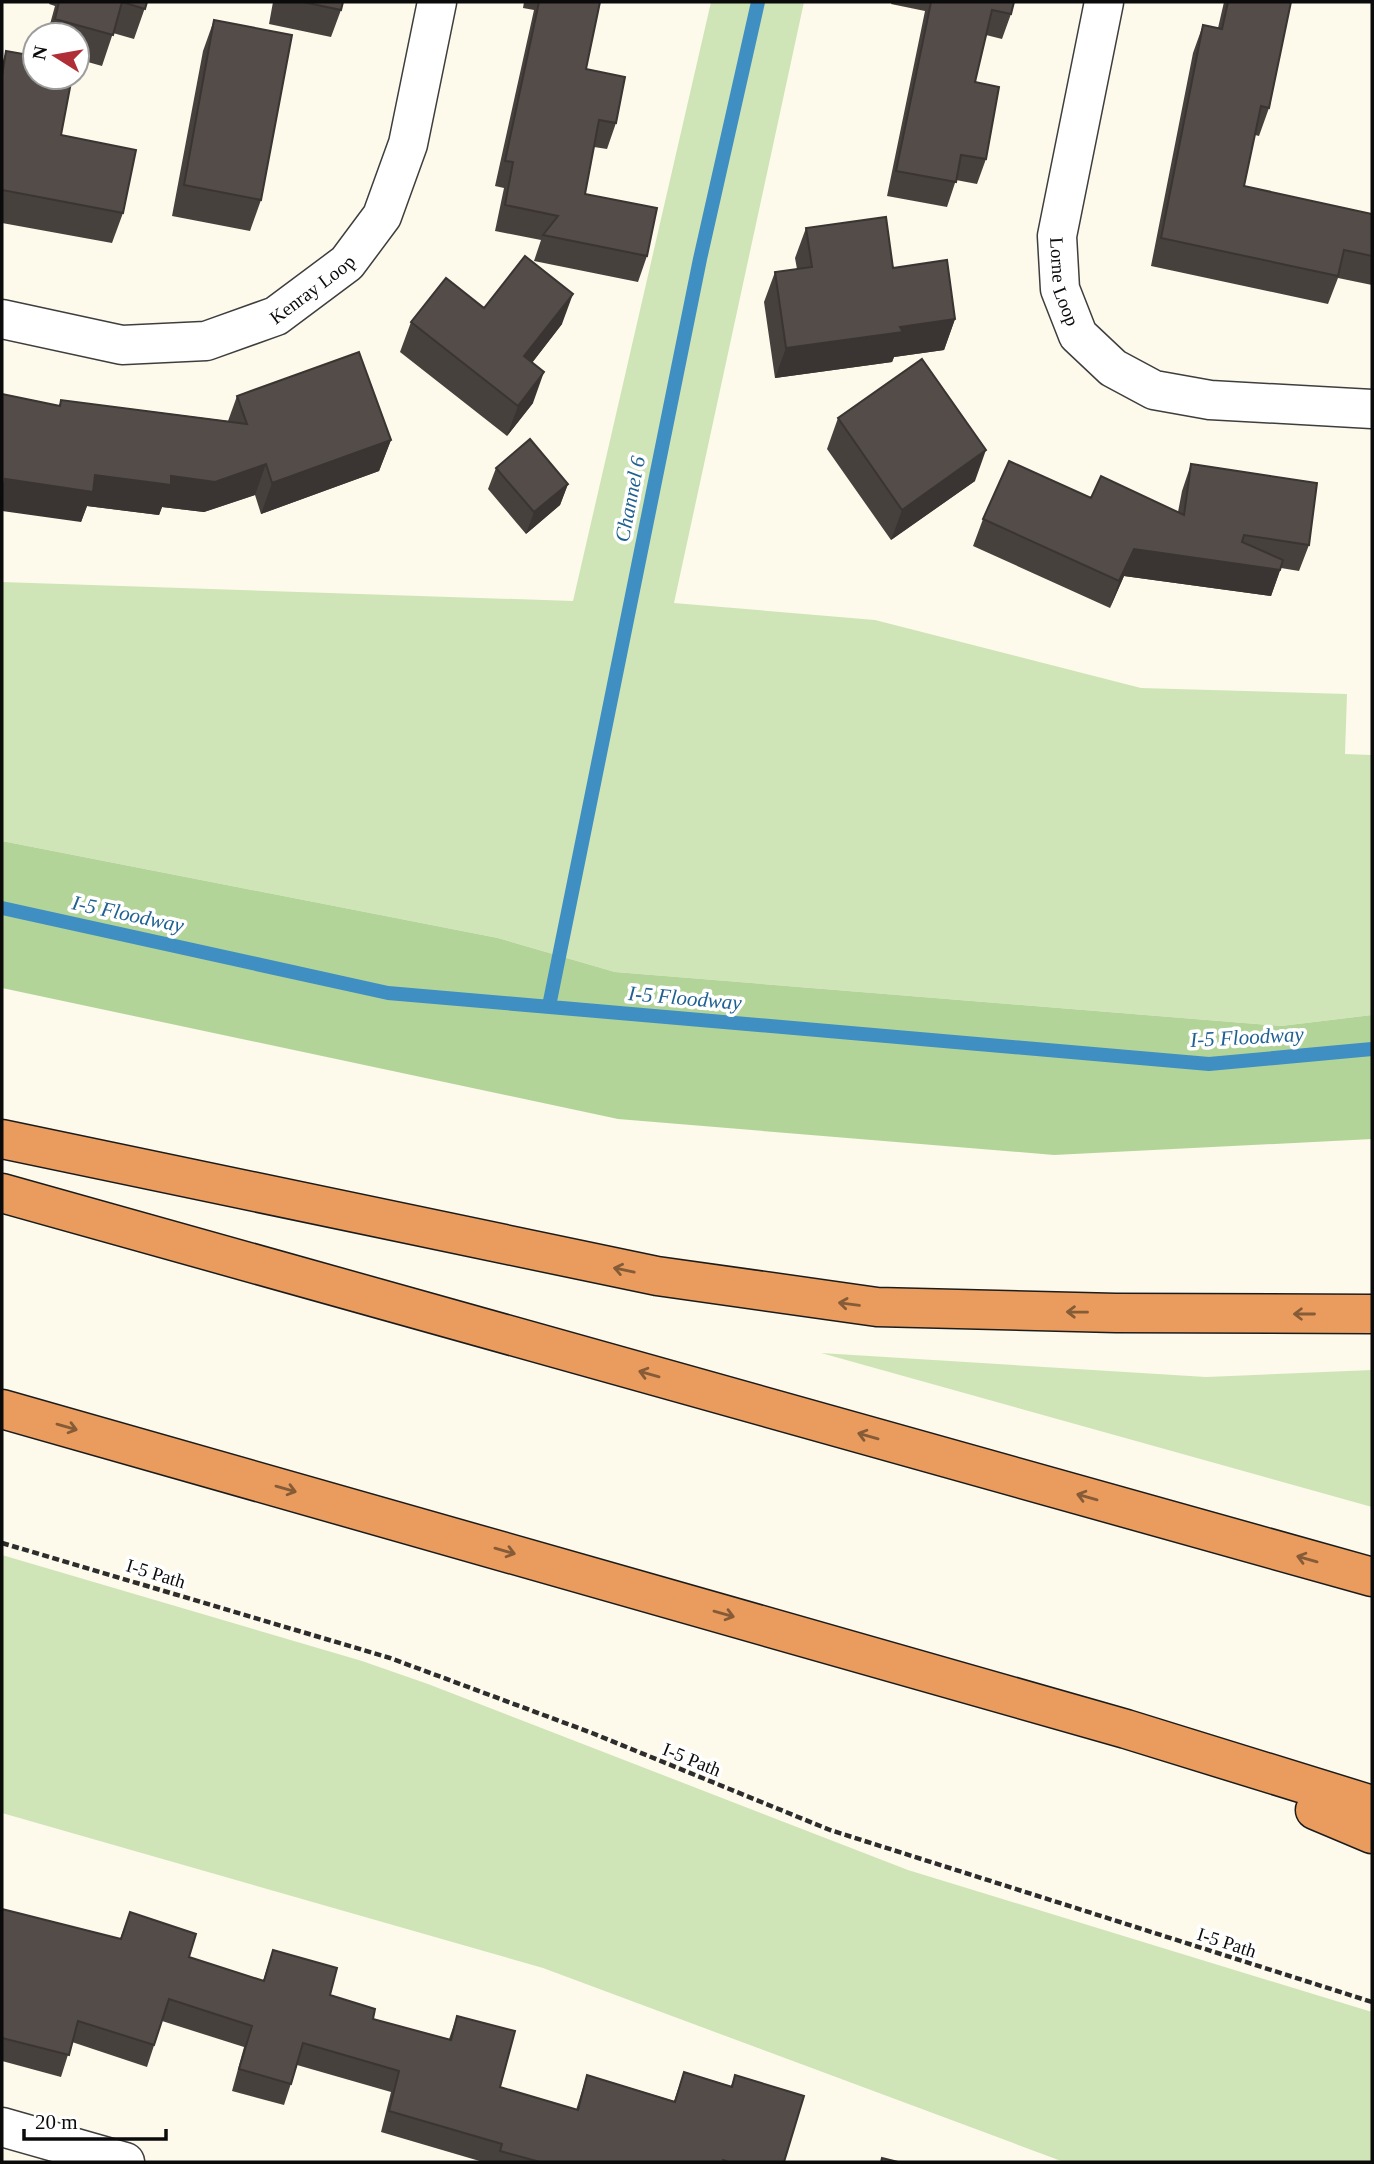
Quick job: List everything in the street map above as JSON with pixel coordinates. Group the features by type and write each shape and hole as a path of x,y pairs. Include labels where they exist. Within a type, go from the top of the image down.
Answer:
{"highway":[{"path":"2,1139 657,1276 877,1307 1116,1313 1372,1314"},
{"path":"2,1193 1372,1577"},
{"path":"2,1409 1126,1729 1372,1805"},
{"path":"1126,1729 1372,1834"}],"street":[{"name":"Kenray Loop","path":"2,319 121,345 206,341 276,316 347,263 382,216 408,144 437,2"},
{"name":"Lorne Loop","path":"1104,2 1057,236 1060,289 1078,335 1112,369 1154,390 1210,400 1372,409"},
{"path":"2,2127 125,2162"}],"path":[{"name":"I-5 Path","path":"2,1543 390,1658 592,1733 830,1830 1372,2002"}],"green space":[{"path":"711,2 804,2 674,603 875,620 1141,688 1347,694 1345,754 1372,755 1372,1015 1281,1026 615,972 498,938 2,841 2,582 573,601"},
{"path":"2,841 498,938 615,972 1281,1026 1372,1015 1372,1139 1054,1155 618,1119 2,988"},
{"path":"821,1353 1206,1377 1372,1370 1372,1507"},
{"path":"2,1555 362,1661 428,1684 908,1870 1372,2012 1372,2162 1064,2162 543,1968 2,1813"}],"building":[{"path":"59,2 122,2 113,35 91,29 91,21 55,19"},
{"path":"122,2 147,2 145,9"},
{"path":"303,2 343,2 341,10"},
{"path":"539,2 600,2 586,69 625,77 616,123 599,120 585,194 657,208 647,256 543,235 558,216 505,205 513,162 505,161"},
{"path":"931,2 1014,2 1011,14 992,10 975,82 999,87 986,159 961,155 956,182 896,171"},
{"path":"1228,2 1291,2 1269,108 1261,106 1244,186 1372,214 1372,256 1344,250 1338,276 1161,238 1203,25 1222,29"},
{"path":"214,20 292,35 261,200 184,185"},
{"path":"6,51 21,54 21,91 69,91 61,135 136,150 123,213 2,190 2,76"},
{"path":"886,217 893,268 947,260 955,319 900,327 903,332 786,348 775,272 812,267 806,228"},
{"path":"525,256 573,294 524,356 544,372 518,406 411,322 446,278 484,308"},
{"path":"359,352 391,440 272,483 266,464 215,482 171,476 171,485 95,475 93,492 5,479 2,494 2,394 60,406 61,400 247,424 237,396"},
{"path":"922,359 986,450 902,510 838,418"},
{"path":"530,439 568,484 534,512 496,468"},
{"path":"1009,461 1091,498 1101,476 1184,515 1191,464 1317,483 1309,545 1244,535 1242,542 1283,560 1280,570 1134,549 1119,581 983,519"},
{"path":"2,1909 121,1939 130,1912 196,1934 189,1957 264,1981 273,1950 337,1968 330,1995 375,2009 373,2019 451,2040 457,2016 515,2031 500,2087 578,2110 587,2075 675,2102 684,2072 732,2087 735,2075 804,2096 784,2162 540,2162 500,2151 502,2144 389,2111 399,2071 303,2043 291,2084 239,2069 252,2026 169,1999 154,2045 78,2021 69,2055 2,2038"},
{"path":"882,2158 898,2162 881,2162"}],"waterway":[{"name":"Channel 6","path":"549,1006 700,259 758,2"},
{"name":"I-5 Floodway","path":"2,908 388,993 1209,1064 1372,1049"}]}
